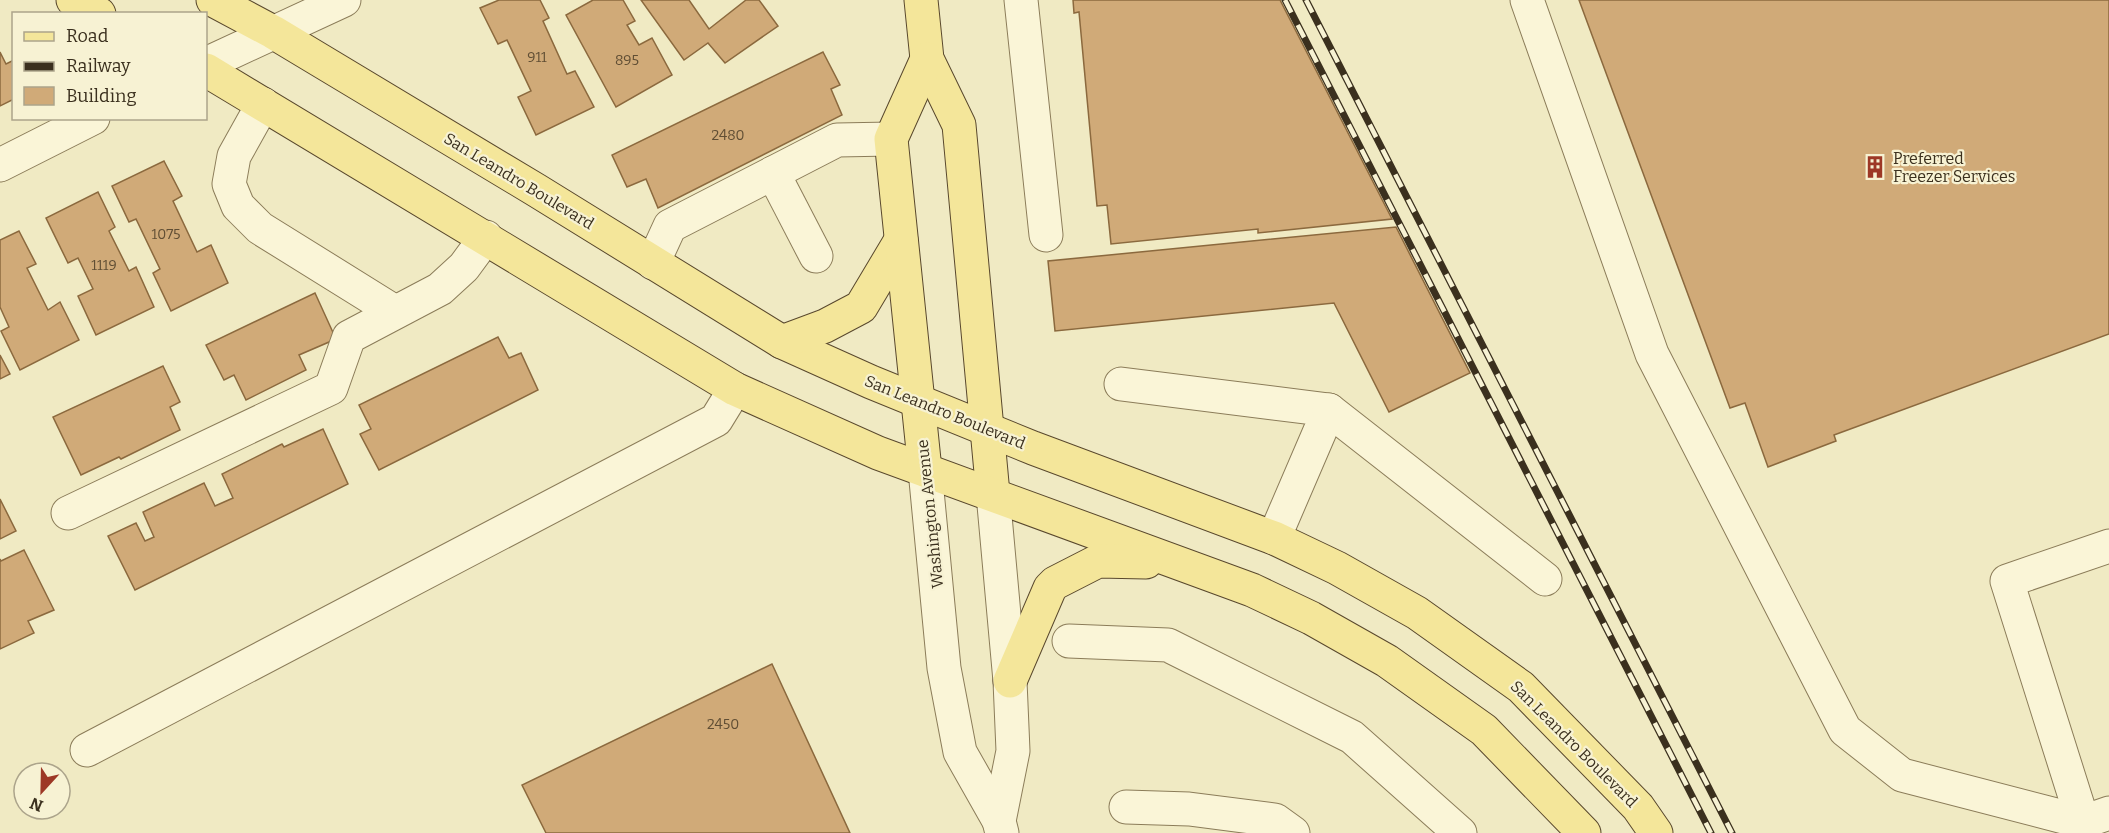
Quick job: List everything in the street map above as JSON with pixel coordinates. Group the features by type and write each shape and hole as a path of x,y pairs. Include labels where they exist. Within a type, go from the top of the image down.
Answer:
{"main road":[{"path":"73,0 95,12"},
{"name":"San Leandro Boulevard","path":"213,0 273,32 782,342 1032,448 1274,538 1337,568 1417,613 1521,687 1638,807 1656,833"},
{"name":"Washington Avenue","path":"921,0 927,59 959,125 993,494"},
{"name":"Washington Avenue","path":"925,470 891,139 927,59"},
{"path":"207,71 735,389 878,453 993,494 1039,514 1252,590 1311,618 1387,661 1484,730 1584,833"},
{"path":"782,342 825,326 861,307 901,240"},
{"path":"1010,681 1050,588 1055,584 1098,561 1175,562"}],"street":[{"path":"207,64 344,0"},
{"path":"1021,0 1046,235"},
{"path":"1527,0 1652,354 1845,730 1902,775 2092,823"},
{"path":"263,104 234,156 229,184 238,206 260,228 395,312"},
{"path":"0,165 89,120"},
{"path":"653,263 670,226 773,172 837,140 891,139"},
{"path":"773,172 816,256"},
{"path":"68,513 306,402 331,388 349,337 440,288 464,267 486,237"},
{"path":"1121,384 1329,410 1545,579"},
{"path":"87,750 716,420 735,389"},
{"path":"1274,538 1329,410"},
{"name":"Washington Avenue","path":"925,470 944,668 960,752 1001,827"},
{"name":"Washington Avenue","path":"993,494 1010,681 1013,751 1001,827"},
{"path":"2092,823 2007,581 2109,546"},
{"path":"1069,641 1168,645 1352,737 1460,833"},
{"path":"1126,807 1189,809 1275,820 1293,833"}],"building":[{"path":"499,0 540,0 549,18 543,21 567,74 575,71 594,107 536,135 518,97 531,91 507,40 498,44 480,8"},
{"path":"593,0 623,0 635,21 627,25 639,45 652,38 672,75 616,107 566,15"},
{"path":"641,0 689,0 709,29 746,0 759,0 778,26 725,63 708,43 684,60"},
{"path":"1073,0 1280,0 1392,219 1258,233 1258,229 1111,244 1107,205 1097,206 1079,12 1074,13"},
{"name":"Preferred Freezer Services","path":"1579,0 2109,0 2109,334 1834,435 1836,441 1768,467 1745,403 1730,408"},
{"path":"0,52 6,64 12,61 12,100 0,106"},
{"path":"823,52 840,85 831,89 842,115 658,208 646,179 627,187 612,155"},
{"path":"164,161 182,196 173,201 197,252 211,245 228,283 171,311 153,273 160,269 136,219 129,222 112,186"},
{"path":"98,192 115,227 109,231 129,271 136,267 154,307 96,335 78,296 93,289 78,258 68,263 46,218"},
{"path":"1396,227 1470,373 1389,412 1334,303 1055,331 1048,261"},
{"path":"19,231 36,264 27,268 48,310 60,302 79,340 20,370 1,331 9,327 0,307 0,240"},
{"path":"315,293 336,339 299,355 306,370 246,400 234,375 224,380 206,345"},
{"path":"498,337 509,358 521,353 538,390 379,470 360,434 371,429 359,405"},
{"path":"0,355 10,374 0,379"},
{"path":"163,366 180,402 170,407 180,430 121,459 119,457 81,475 53,417"},
{"path":"323,429 348,484 135,590 108,536 136,523 145,541 154,537 143,512 204,483 215,506 233,498 222,474 282,444 284,447"},
{"path":"0,499 16,531 0,539"},
{"path":"24,550 54,610 28,621 34,633 0,649 0,559 1,561"},
{"path":"772,664 850,833 546,833 522,785"}],"railway":[{"path":"1285,0 1711,833"},
{"path":"1306,0 1732,833"}],"place":[{"name":"Preferred Freezer Services","path":"1875,167"}]}
